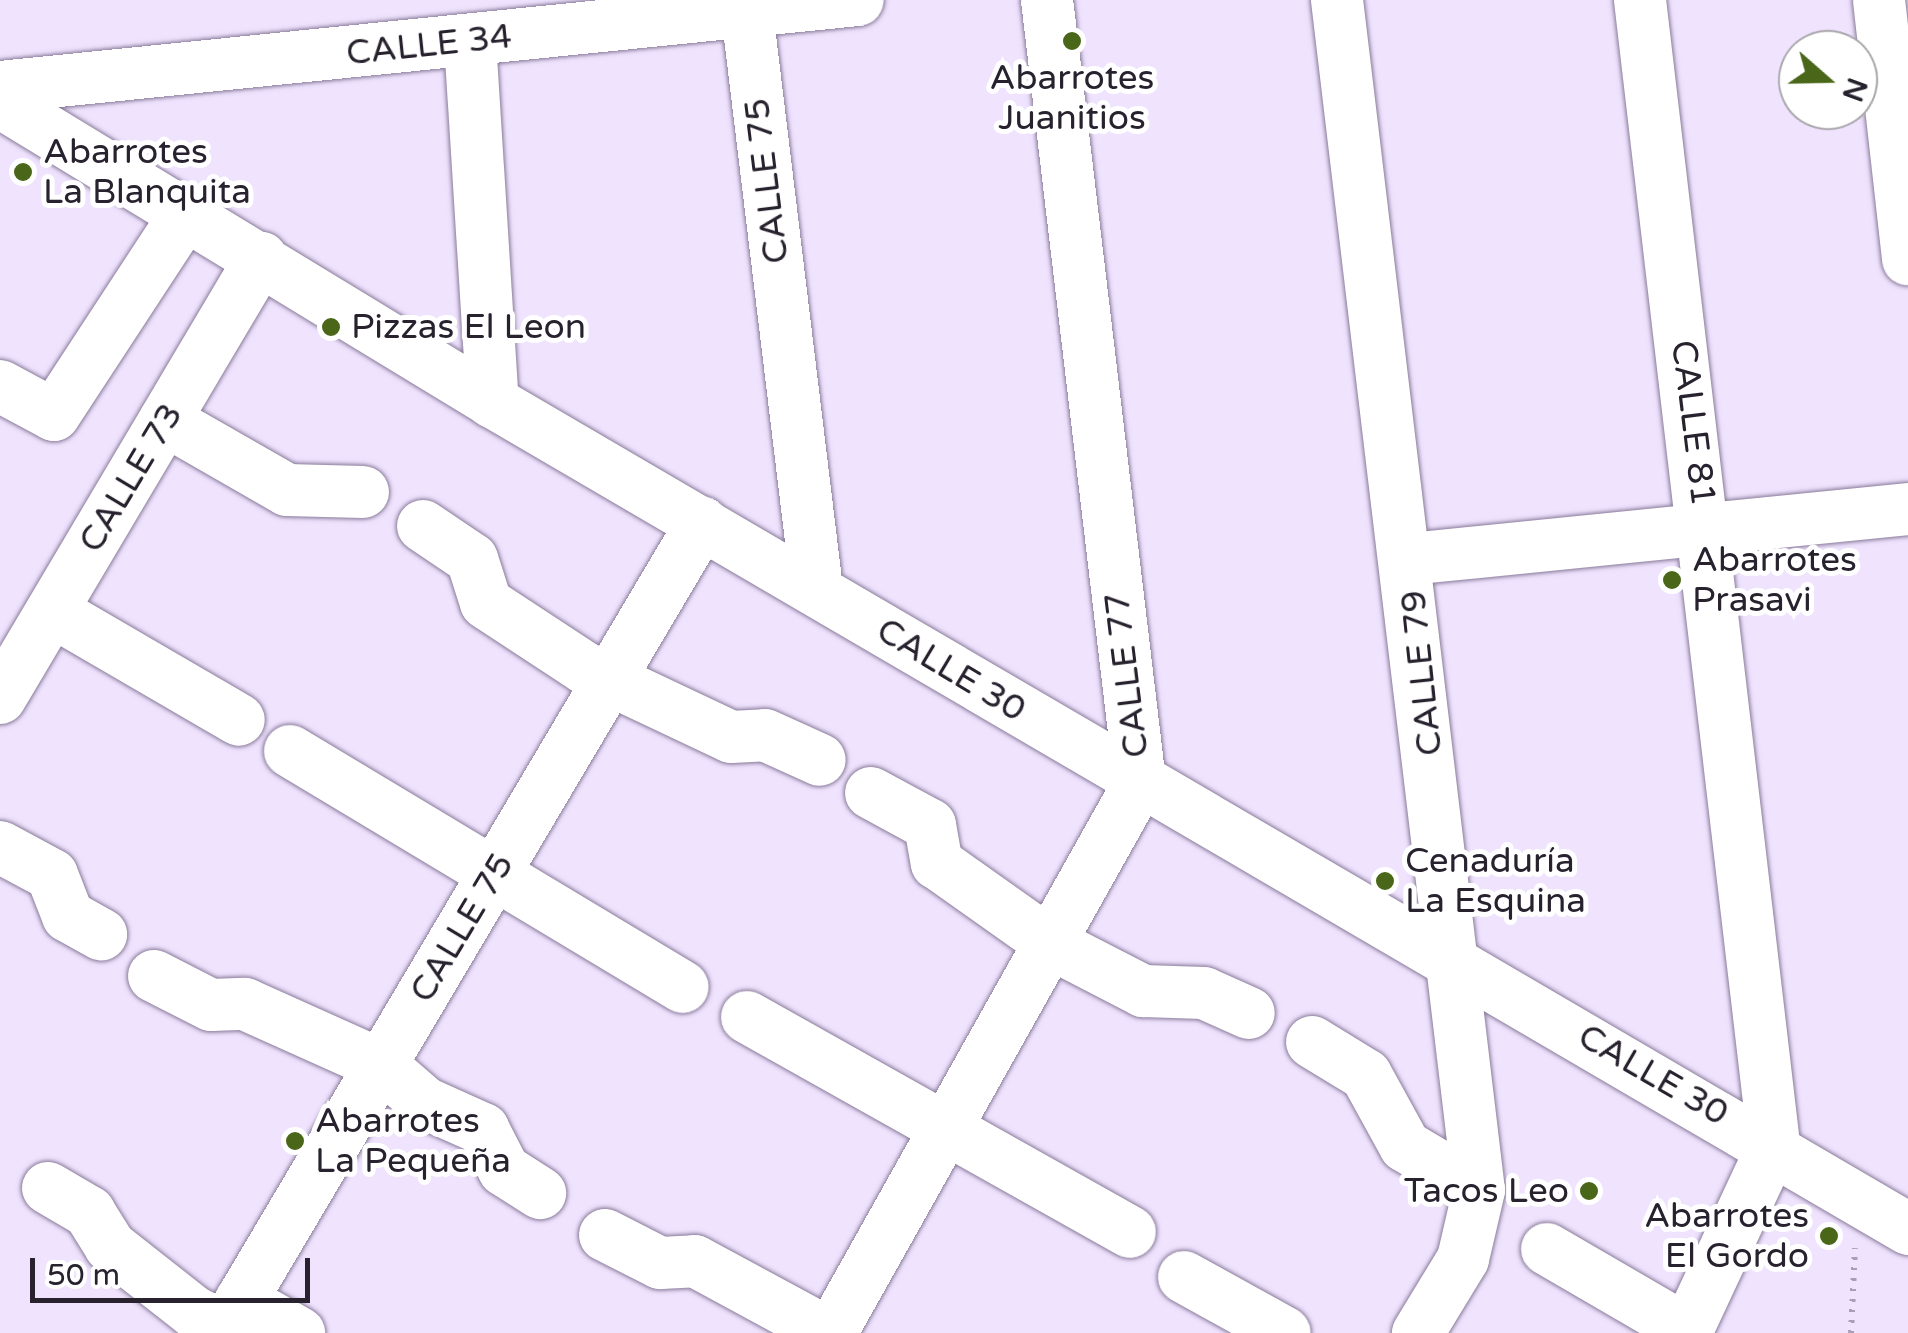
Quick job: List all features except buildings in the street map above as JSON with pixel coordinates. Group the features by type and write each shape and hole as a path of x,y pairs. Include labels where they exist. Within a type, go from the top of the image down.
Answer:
{"street":[{"name":"CALLE 77","path":"829,1333 1140,782 1046,0"},
{"name":"CALLE 79","path":"1337,0 1409,559 1479,1190 1463,1258 1418,1333"},
{"name":"CALLE 81","path":"1640,0 1706,529 1774,1144"},
{"path":"1879,0 1908,259"},
{"name":"CALLE 34","path":"0,87 470,41 666,10 747,12 849,1"},
{"name":"CALLE 75","path":"747,12 817,590"},
{"path":"470,41 493,402"},
{"name":"CALLE 30","path":"0,102 493,402 1140,782 1774,1144 1908,1229"},
{"path":"0,386 54,415 184,215"},
{"name":"CALLE 73","path":"0,698 261,258"},
{"path":"165,420 287,490 363,492"},
{"path":"1409,559 1908,508"},
{"name":"CALLE 75","path":"229,1320 702,522"},
{"path":"423,526 472,559 486,603 609,680 731,737 765,735 820,760"},
{"path":"52,610 239,720"},
{"path":"290,751 496,870 682,987"},
{"path":"871,794 930,825 938,863 1050,943 1143,990 1204,993 1250,1013"},
{"path":"0,847 52,875 68,916 100,934"},
{"path":"154,976 211,1005 246,1004 380,1065 425,1102 483,1128 504,1170 540,1193"},
{"path":"747,1018 1130,1232"},
{"path":"1312,1042 1366,1075 1405,1146 1479,1190"},
{"path":"1547,1249 1686,1331 1774,1144"},
{"path":"48,1188 90,1212 110,1246 194,1312 299,1333"},
{"path":"605,1235 660,1263 694,1261 829,1333"},
{"path":"1184,1276 1285,1333"}],"path":[{"path":"1851,1333 1857,1197"}],"place":[{"name":"Abarrotes Juanitios","path":"1072,41"},
{"name":"Abarrotes La Blanquita","path":"23,172"},
{"name":"Pizzas El Leon","path":"331,327"},
{"name":"Abarrotes Prasavi","path":"1672,580"},
{"name":"Cenaduría La Esquina","path":"1385,881"},
{"name":"Abarrotes La Pequeña","path":"295,1141"},
{"name":"Tacos Leo","path":"1589,1191"},
{"name":"Abarrotes El Gordo","path":"1829,1236"}]}
